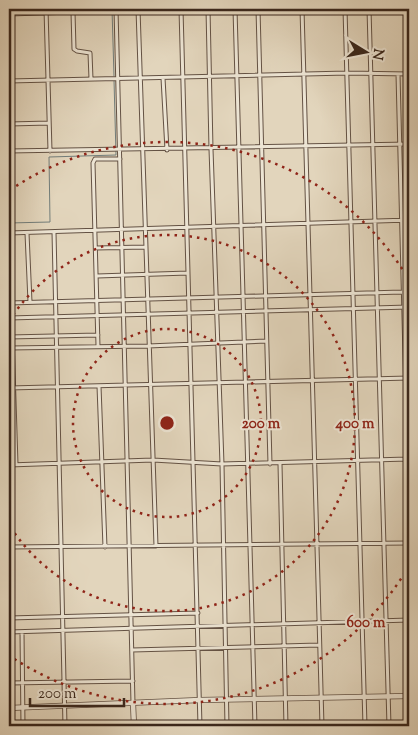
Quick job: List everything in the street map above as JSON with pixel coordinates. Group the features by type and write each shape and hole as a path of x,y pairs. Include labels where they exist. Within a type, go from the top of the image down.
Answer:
{"street":[{"path":"116,9 134,726"},
{"path":"138,9 156,546"},
{"path":"181,9 200,726"},
{"path":"208,9 218,384 222,464 227,726"},
{"path":"235,9 255,726"},
{"path":"258,9 270,464"},
{"path":"302,9 322,726"},
{"path":"345,9 365,726"},
{"path":"369,9 389,726"},
{"path":"9,14 46,11 104,11"},
{"path":"46,11 50,150"},
{"path":"73,12 74,50 90,53 91,79"},
{"path":"398,74 409,519"},
{"path":"9,82 238,75 409,74"},
{"path":"163,78 167,150"},
{"path":"9,124 49,123"},
{"path":"9,151 185,150 409,144"},
{"path":"98,346 94,161 95,159 120,159"},
{"path":"9,233 409,220"},
{"path":"54,232 66,681 65,725 86,726"},
{"path":"27,233 30,302"},
{"path":"9,242 10,348 14,388 16,464"},
{"path":"96,248 145,247"},
{"path":"96,276 189,273"},
{"path":"10,303 402,292"},
{"path":"10,318 409,307"},
{"path":"10,337 98,335"},
{"path":"10,348 148,346 266,341"},
{"path":"9,388 312,382 407,378"},
{"path":"99,386 105,547"},
{"path":"9,465 127,460 222,464 280,464 409,459"},
{"path":"280,464 286,726"},
{"path":"9,547 62,548 409,543"},
{"path":"9,618 198,613"},
{"path":"9,632 409,620"},
{"path":"22,632 22,726"},
{"path":"132,650 319,645"},
{"path":"9,683 133,681"},
{"path":"9,708 200,700 409,696"}],"waterway":[{"path":"112,9 114,76"},
{"path":"9,223 50,222 49,157 116,155 114,80"}]}
